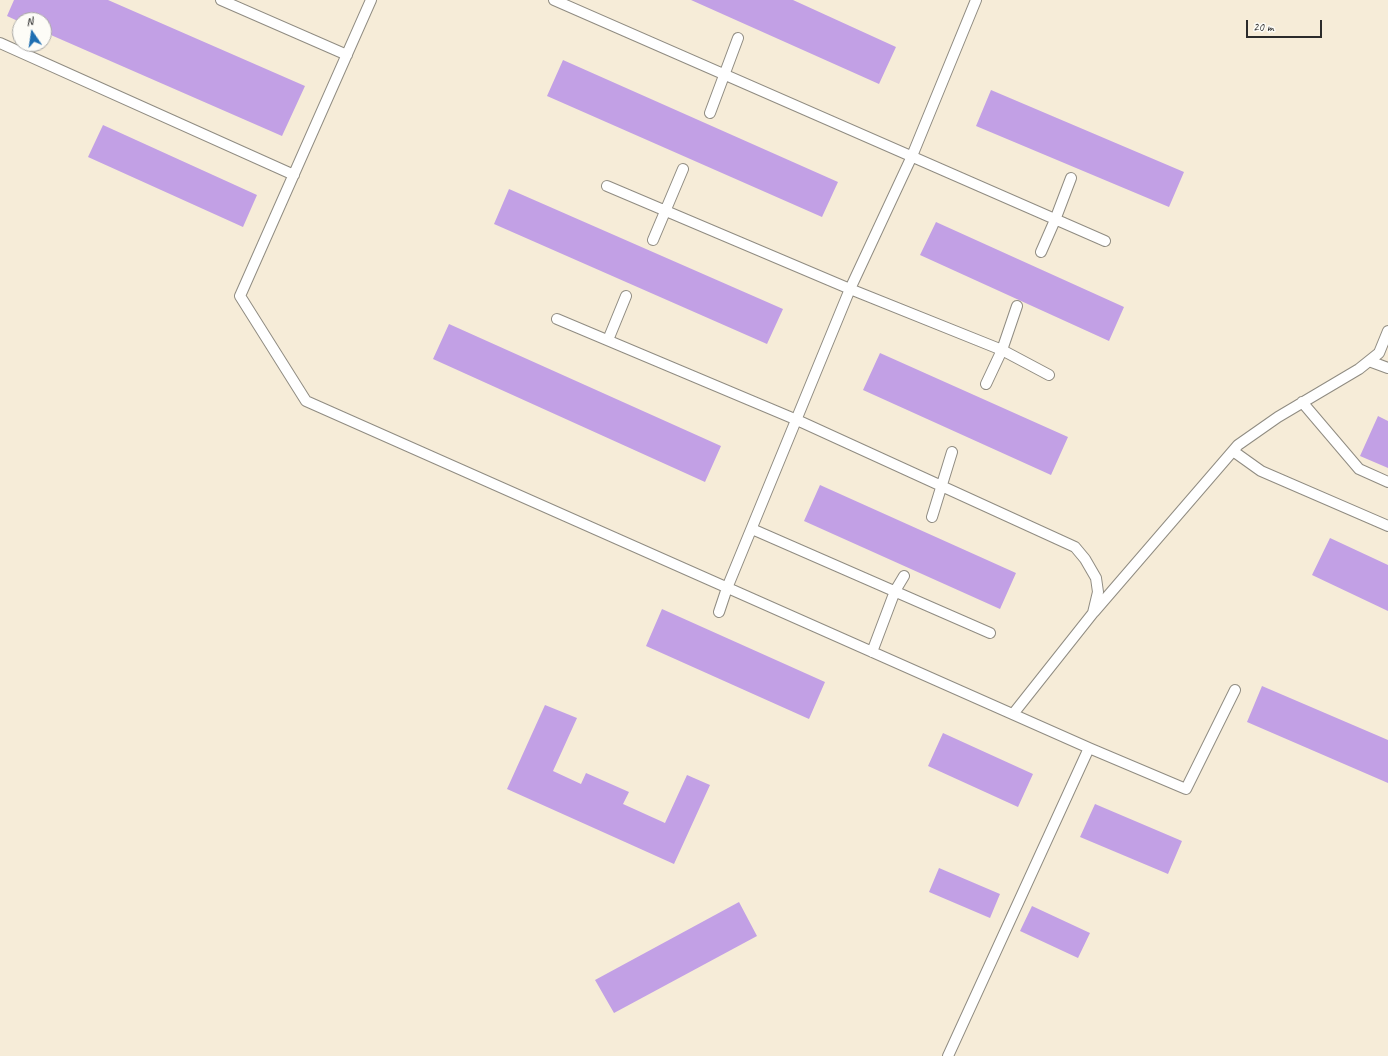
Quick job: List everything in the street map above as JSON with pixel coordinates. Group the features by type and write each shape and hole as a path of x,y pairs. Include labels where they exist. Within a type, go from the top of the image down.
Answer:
{"lane":[{"path":"221,0 347,55"},
{"path":"371,0 240,296 306,401 1089,748 1186,789 1235,690"},
{"path":"554,0 1104,241"},
{"path":"719,612 727,588 850,290 912,156 976,0"},
{"path":"710,113 738,38"},
{"path":"0,43 294,175"},
{"path":"653,240 683,169"},
{"path":"1041,252 1071,178"},
{"path":"607,186 850,290 1002,350 1049,375"},
{"path":"608,340 626,296"},
{"path":"986,384 1002,350 1017,306"},
{"path":"557,319 796,420 1075,547 1085,559 1096,578 1098,592 1093,613"},
{"path":"1013,714 1093,613 1238,445 1302,402 1359,369 1379,353 1388,331"},
{"path":"1369,361 1388,368"},
{"path":"1302,402 1359,469 1388,482"},
{"path":"1233,451 1260,471 1388,526"},
{"path":"932,517 952,452"},
{"path":"752,528 990,633"},
{"path":"872,652 896,591 904,576"},
{"path":"948,1056 1089,748"}],"building":[{"path":"14,0 108,0 305,86 282,136 52,35 52,12 12,12 12,18 7,16"},
{"path":"691,0 793,0 896,47 879,84"},
{"path":"563,60 838,182 822,217 547,96"},
{"path":"991,90 1184,172 1169,207 976,126"},
{"path":"103,125 257,195 243,227 88,157"},
{"path":"509,189 783,309 767,344 494,224"},
{"path":"936,222 1124,307 1109,341 920,255"},
{"path":"449,324 721,446 705,482 433,359"},
{"path":"880,353 1068,437 1051,475 863,390"},
{"path":"1378,416 1388,421 1388,468 1360,456"},
{"path":"820,485 1016,573 1000,609 804,521"},
{"path":"1330,538 1388,565 1388,611 1312,575"},
{"path":"662,609 825,682 809,719 646,646"},
{"path":"1262,686 1388,740 1388,783 1247,722"},
{"path":"545,705 577,718 553,771 581,784 586,773 629,792 623,804 665,823 687,775 710,785 674,864 507,789"},
{"path":"943,733 1033,774 1018,807 928,766"},
{"path":"1095,804 1182,841 1168,874 1080,837"},
{"path":"939,868 1000,894 990,918 929,892"},
{"path":"739,902 757,936 614,1013 595,980"},
{"path":"1032,906 1090,933 1078,958 1020,931"}]}
